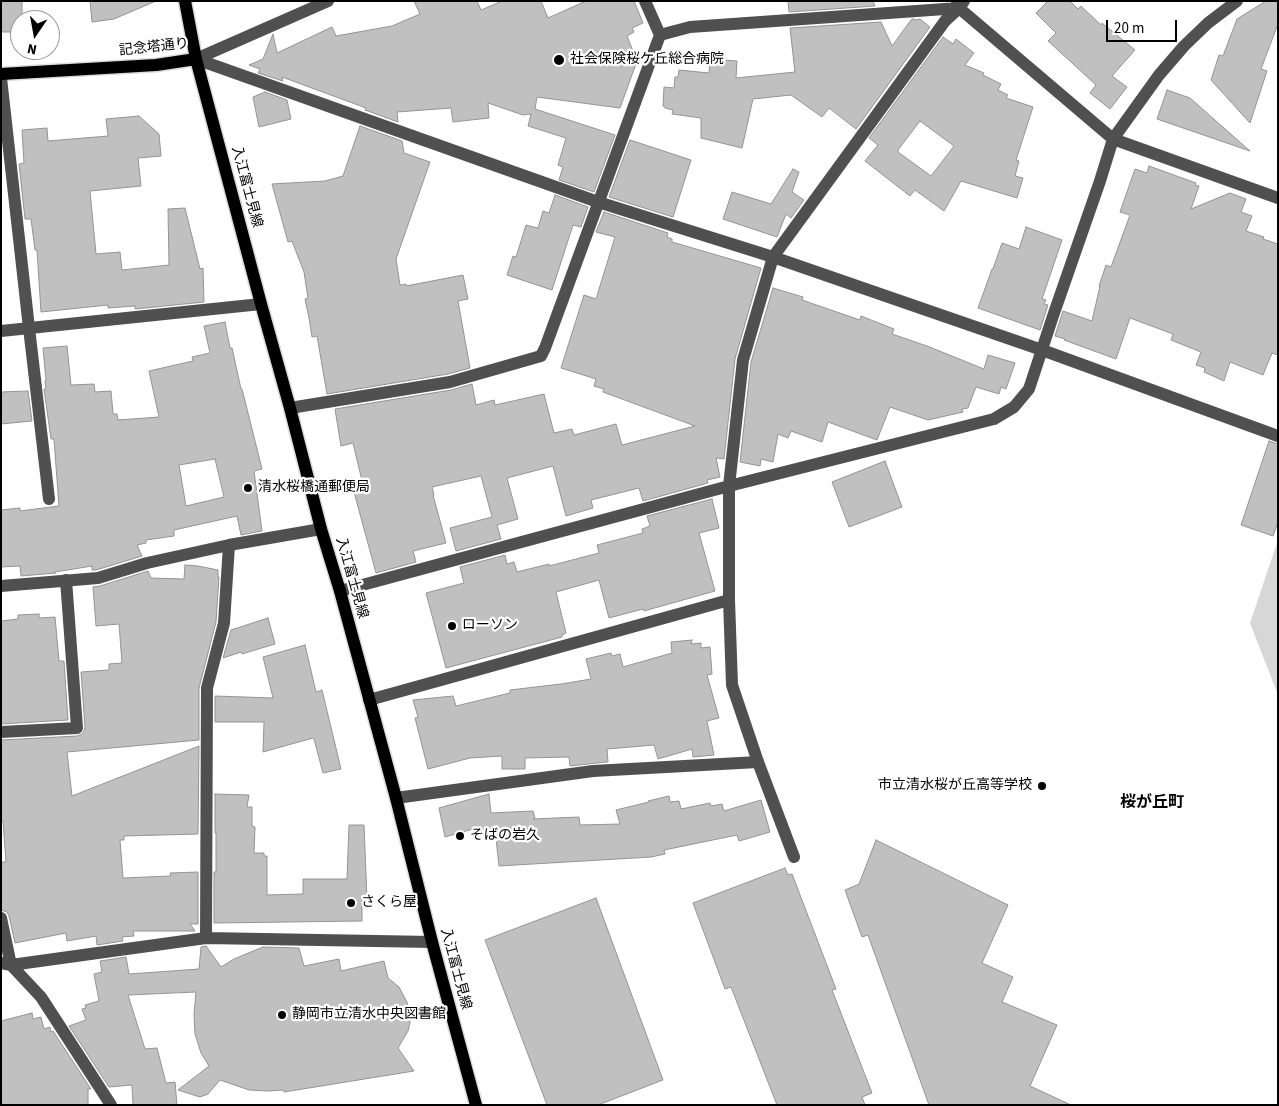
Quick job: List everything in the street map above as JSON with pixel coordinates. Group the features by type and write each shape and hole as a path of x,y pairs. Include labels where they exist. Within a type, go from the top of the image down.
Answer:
{"main road":[{"name":"入江富士見線","path":"185,1 196,59 321,529 340,591 396,798 476,1105"},
{"name":"記念塔通り","path":"1,74 156,65 196,59"}],"street":[{"name":"記念塔通り","path":"196,59 328,1"},
{"path":"290,408 450,382 541,356 660,35 645,1"},
{"path":"340,591 729,486 994,419 1014,407 1029,389 1113,139 1159,75 1184,46 1208,23 1237,1"},
{"path":"660,35 690,27 960,3 1113,139 1278,198"},
{"path":"794,857 758,762 732,684 729,600 729,486 743,360 773,257 960,3"},
{"path":"196,59 598,202 773,257 1042,350 1278,436"},
{"path":"1,78 49,499"},
{"path":"1,331 261,304"},
{"path":"1,586 98,578 147,563 229,545 321,529"},
{"path":"206,938 208,688 224,623 229,545"},
{"path":"1,732 78,728 66,580"},
{"path":"369,700 729,600"},
{"path":"396,798 593,771 758,762"},
{"path":"1,918 6,964 41,997 111,1105"},
{"path":"6,964 206,938 432,942"}],"shaded area":[{"path":"1278,540 1278,695 1250,623"}],"building":[{"path":"1,1 22,1 22,10 10,10 10,32 1,32"},
{"path":"90,1 156,1 114,19 92,22"},
{"path":"414,1 477,1 481,10 502,1 541,1 548,18 586,1 634,1 643,23 632,28 634,32 627,36 637,61 620,108 537,97 535,109 615,135 594,192 559,180 563,167 558,165 566,138 528,126 531,114 523,115 488,103 489,118 453,122 451,108 397,112 398,122 282,77 283,81 258,73 260,69 249,65 263,59 273,34 277,53 332,27 336,36 392,26 420,14"},
{"path":"788,1 873,1 875,6 789,12"},
{"path":"1048,1 1070,1 1078,9 1081,6 1101,25 1102,23 1135,50 1112,76 1127,87 1110,109 1090,93 1096,85 1048,41 1056,33 1036,13"},
{"path":"1266,1 1278,1 1278,24 1261,69 1267,71 1250,123 1211,80 1219,55 1223,56 1237,19"},
{"path":"913,19 920,19 930,27 856,129 829,108 822,117 791,95 753,99 742,148 701,138 701,118 672,114 673,110 663,106 664,87 674,88 675,77 678,77 679,70 709,73 710,59 737,61 736,78 795,72 790,28 881,22 892,46"},
{"path":"943,37 953,44 956,39 974,53 965,65 984,73 983,75 1001,84 998,90 1008,95 1006,98 1033,107 1016,160 1019,161 1015,176 1023,178 1017,198 961,181 944,211 915,190 910,196 865,161 878,145 869,138","holes":["920,121 954,146 931,176 898,152"]},
{"path":"1167,90 1190,98 1250,151 1157,119"},
{"path":"265,92 287,100 291,119 259,127 253,97"},
{"path":"139,116 159,134 161,156 138,158 141,186 90,191 96,254 120,252 122,270 169,265 168,209 185,208 200,269 203,268 204,302 135,309 135,306 108,308 108,305 41,312 37,250 35,250 31,219 25,219 19,164 24,163 22,130 47,128 48,141 108,136 106,119"},
{"path":"360,126 402,141 404,153 430,162 396,259 400,285 406,284 406,286 463,275 468,299 458,301 470,368 448,374 327,394 317,336 312,337 305,299 308,298 304,272 292,241 288,242 272,184 325,181 343,176"},
{"path":"630,140 691,160 673,217 609,197"},
{"path":"1149,166 1196,183 1195,185 1199,186 1191,209 1230,193 1246,199 1241,212 1252,216 1246,231 1278,244 1278,355 1272,353 1263,375 1230,362 1224,381 1204,372 1205,368 1196,365 1201,352 1171,340 1173,334 1130,318 1116,359 1055,336 1063,311 1092,321 1099,286 1106,265 1111,267 1130,215 1120,212 1135,169 1147,173"},
{"path":"793,169 799,172 792,192 804,200 791,218 786,214 777,237 723,219 732,192 771,204"},
{"path":"555,195 588,207 581,227 573,225 552,290 507,275 513,256 516,257 526,225 538,228 543,211 549,213"},
{"path":"604,212 668,233 667,237 672,239 672,242 761,268 735,359 724,459 716,458 720,477 707,480 708,483 643,501 639,488 591,500 593,508 566,516 553,466 507,478 518,519 497,525 501,539 456,551 450,528 492,517 481,476 432,487 446,543 413,551 416,562 376,573 354,492 364,489 353,443 341,446 335,409 451,390 472,384 476,405 494,400 495,405 544,394 554,433 572,429 574,435 616,424 622,445 695,426 603,392 604,389 594,386 596,379 561,368 584,295 596,299 615,237 596,232"},
{"path":"1026,227 1062,240 1042,299 1046,300 1044,304 1048,305 1040,330 978,308 1002,243 1019,249"},
{"path":"773,288 803,297 802,300 860,320 861,316 894,329 892,334 984,369 988,355 1015,363 1006,389 1001,387 999,394 976,387 968,408 962,409 963,412 928,420 890,407 877,440 828,422 822,442 791,431 788,438 778,434 773,462 761,459 760,466 740,462 751,362"},
{"path":"225,322 262,469 254,471 262,531 241,535 237,516 174,530 174,536 146,540 146,543 137,545 142,556 96,570 92,570 92,566 56,573 21,576 20,566 1,567 1,510 20,508 20,511 59,506 54,439 51,439 44,389 46,389 46,380 43,348 67,346 71,385 94,384 95,392 111,391 113,414 117,414 118,420 159,417 149,371 193,361 192,357 210,353 204,326","holes":["215,459 224,497 186,506 179,465"]},
{"path":"28,391 32,421 1,424 1,392"},
{"path":"1269,441 1278,444 1278,522 1273,536 1241,525"},
{"path":"885,461 902,507 849,527 832,482"},
{"path":"712,499 719,528 699,533 715,591 644,611 643,609 609,618 599,580 556,592 566,633 562,637 446,668 426,593 464,583 460,567 505,555 507,564 514,562 517,572 599,553 597,545 643,533 642,529 650,526 647,516"},
{"path":"185,565 218,570 219,577 216,622 199,688 199,740 67,752 72,796 199,746 198,834 124,836 124,840 120,840 123,878 171,876 170,873 198,872 198,924 190,924 195,931 133,931 134,936 122,937 123,941 97,945 96,936 67,941 66,933 15,943 9,916 7,912 1,910 1,862 6,862 3,821 1,821 1,740 77,736 82,734 85,727 81,672 109,670 109,664 122,663 119,624 96,626 93,587 148,571 151,578 184,579"},
{"path":"39,614 39,618 55,617 59,661 64,661 68,720 1,724 1,621 18,619 18,615"},
{"path":"268,618 275,644 223,658 231,630"},
{"path":"692,640 691,644 701,643 701,648 710,647 712,674 707,675 719,718 707,721 714,755 693,757 692,749 658,759 654,745 607,749 608,762 570,766 569,757 525,758 525,769 502,769 502,756 470,758 428,769 415,718 418,717 413,700 453,696 456,706 510,693 510,690 591,679 586,659 611,653 612,656 620,654 623,667 672,653 671,642"},
{"path":"305,645 316,692 322,690 341,769 323,773 313,738 263,752 264,722 215,722 215,696 273,698 263,657"},
{"path":"215,794 249,795 247,807 252,807 252,826 255,827 254,853 264,853 264,856 267,856 267,895 303,894 303,879 347,879 349,825 364,825 367,899 362,899 362,921 214,923 214,872 216,872"},
{"path":"489,794 491,813 533,811 535,818 533,819 579,817 580,825 620,824 616,810 669,796 670,802 679,801 681,809 710,803 711,806 722,804 724,811 761,800 770,832 739,841 737,835 664,850 665,854 651,857 499,866 495,829 473,834 473,829 445,837 439,808"},
{"path":"876,840 1008,905 982,963 1013,977 1002,1002 1057,1025 1030,1086 1071,1105 929,1105 868,935 862,937 845,890 859,884"},
{"path":"785,868 788,875 792,874 836,989 832,990 872,1093 862,1097 865,1105 777,1105 731,987 725,989 693,903"},
{"path":"596,898 663,1080 598,1105 547,1105 485,940"},
{"path":"206,946 221,967 234,959 263,947 299,948 304,966 339,959 341,971 384,961 388,978 399,987 407,1002 410,1023 408,1031 398,1048 414,1071 284,1092 283,1090 249,1090 220,1080 208,1094 200,1097 178,1090 209,1066 201,1053 195,1034 196,992 128,995 145,1049 157,1048 166,1083 175,1082 177,1105 133,1105 132,1085 109,1087 69,1026 86,1020 82,1009 86,1008 85,1005 99,1001 94,974 102,972 100,961 126,957 129,974 199,969 201,947"},
{"path":"32,1013 33,1019 41,1017 44,1029 50,1027 51,1032 53,1031 91,1089 88,1089 88,1105 1,1105 1,1021"}],"place":[{"name":"社会保険桜ケ丘総合病院","path":"559,60"},
{"name":"清水桜橋通郵便局","path":"248,488"},
{"name":"ローソン","path":"452,626"},
{"name":"市立清水桜が丘高等学校","path":"1042,786"},
{"name":"そばの岩久","path":"460,836"},
{"name":"さくら屋","path":"351,903"},
{"name":"静岡市立清水中央図書館","path":"282,1015"}],"district":[{"name":"桜が丘町","path":"1152,803"}]}
